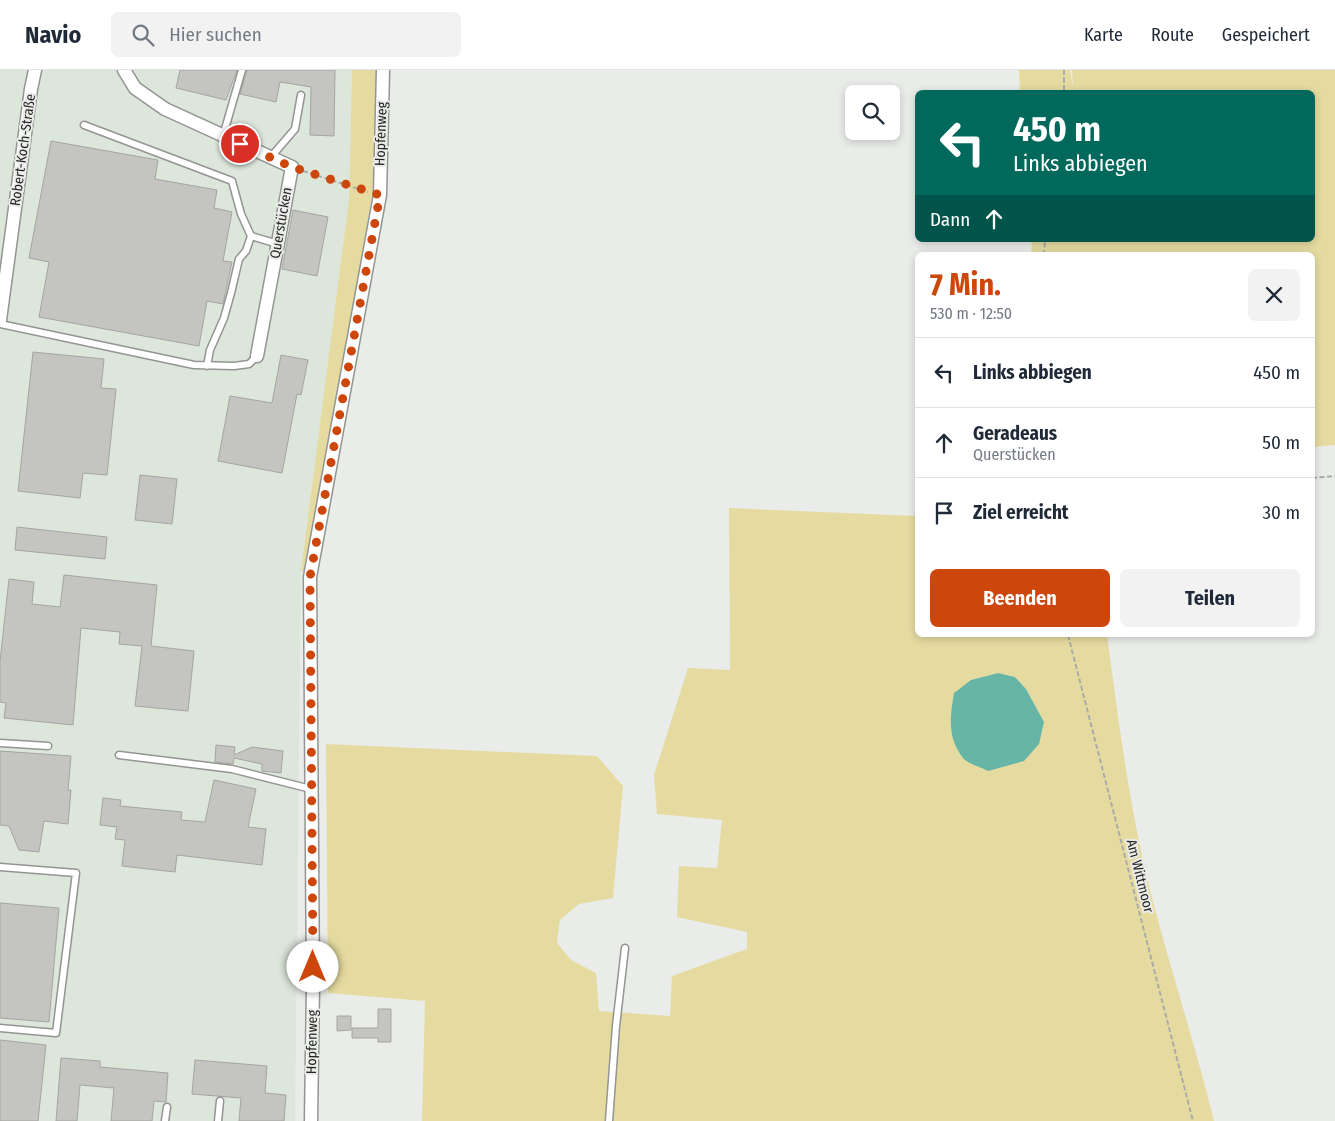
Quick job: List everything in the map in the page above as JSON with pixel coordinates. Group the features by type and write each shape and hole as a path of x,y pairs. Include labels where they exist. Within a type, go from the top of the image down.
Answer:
{"street":[{"name":"Robert-Koch-Straße","path":"0,320 2,284 35,70"},
{"path":"124,70 135,88 165,109 292,167"},
{"name":"Hopfenweg","path":"311,1121 313,986 310,577 380,195 383,70"},
{"name":"Querstücken","path":"257,356 292,167"}],"lane":[{"path":"223,136 242,70"},
{"path":"270,158 295,129 301,95"},
{"path":"84,125 232,181 241,214 251,236 246,251 239,259 232,293 224,318 210,350 207,366"},
{"path":"251,236 278,244"},
{"path":"0,324 207,366 249,364 257,356"},
{"path":"0,743 48,746"},
{"path":"118,755 232,769 312,790"},
{"path":"0,867 76,873 56,1033 0,1028"},
{"path":"609,1121 616,1026 625,948"},
{"path":"218,1121 220,1101"},
{"path":"165,1121 167,1106"}],"path":[{"path":"1064,70 1064,90"},
{"path":"292,167 380,195"},
{"path":"1315,478 1335,476"},
{"name":"Am Wittmoor","path":"1069,637 1193,1121"}],"shaded area":[{"path":"0,70 352,70 349,199 301,571 295,1121 0,1121"},
{"path":"352,70 377,70 374,184 308,572 301,571 349,199"},
{"path":"1019,70 1070,70 1073,87 1072,70 1335,70 1335,445 1315,447 1315,252 1031,252 1032,242 1315,242 1315,90 1020,90"},
{"path":"729,508 915,516 915,637 1107,637 1126,769 1145,868 1160,929 1214,1121 422,1121 425,1001 328,993 326,744 597,756 623,786 613,898 579,904 560,920 557,943 571,960 596,973 599,1011 670,1016 672,976 747,949 747,932 677,917 679,866 717,868 722,820 657,814 654,775 688,668 730,670","holes":["998,673 1015,677 1026,689 1044,722 971,680"]},
{"path":"998,673 1015,677 1026,689 1044,722 1039,744 1024,761 988,771 965,760 958,750 952,735 951,710 954,693 971,680"}],"building":[{"path":"180,70 237,70 226,100 176,88"},
{"path":"247,70 335,70 334,136 310,135 311,87 280,82 276,102 240,94"},
{"path":"51,141 158,160 155,179 217,190 214,208 232,212 223,261 232,262 223,304 207,301 199,346 39,317 49,262 29,258"},
{"path":"293,210 328,217 317,276 282,269"},
{"path":"33,352 104,359 101,388 116,389 107,475 83,473 80,498 18,491"},
{"path":"281,355 308,360 301,395 297,394 282,473 218,461 230,396 272,403"},
{"path":"140,475 177,479 172,524 135,520"},
{"path":"17,527 107,537 105,559 15,550"},
{"path":"64,575 157,585 151,646 194,651 188,711 135,706 142,646 119,644 120,632 81,628 73,725 4,718 6,703 0,702 0,661 9,579 34,582 32,604 60,607"},
{"path":"216,745 235,747 234,755 252,747 283,751 281,773 262,771 262,764 234,758 233,764 215,762"},
{"path":"0,751 71,756 68,824 44,821 39,852 19,850 9,826 0,825"},
{"path":"214,780 256,789 248,827 266,829 262,865 177,855 175,872 122,866 125,840 115,839 117,827 100,825 103,798 121,800 120,806 182,812 181,820 205,822"},
{"path":"0,903 59,908 49,1022 0,1018"},
{"path":"378,1009 391,1009 391,1042 378,1042 378,1038 352,1038 352,1028 378,1028"},
{"path":"337,1016 351,1016 351,1030 337,1031"},
{"path":"0,1040 46,1045 38,1121 0,1121"},
{"path":"61,1058 100,1061 100,1067 168,1073 166,1102 154,1101 152,1121 111,1121 114,1088 80,1085 77,1121 56,1121"},
{"path":"195,1060 267,1066 265,1093 286,1095 284,1121 239,1121 241,1098 192,1094"}],"route":[{"path":"240,144 292,167 380,195 310,577 313,967"}]}
